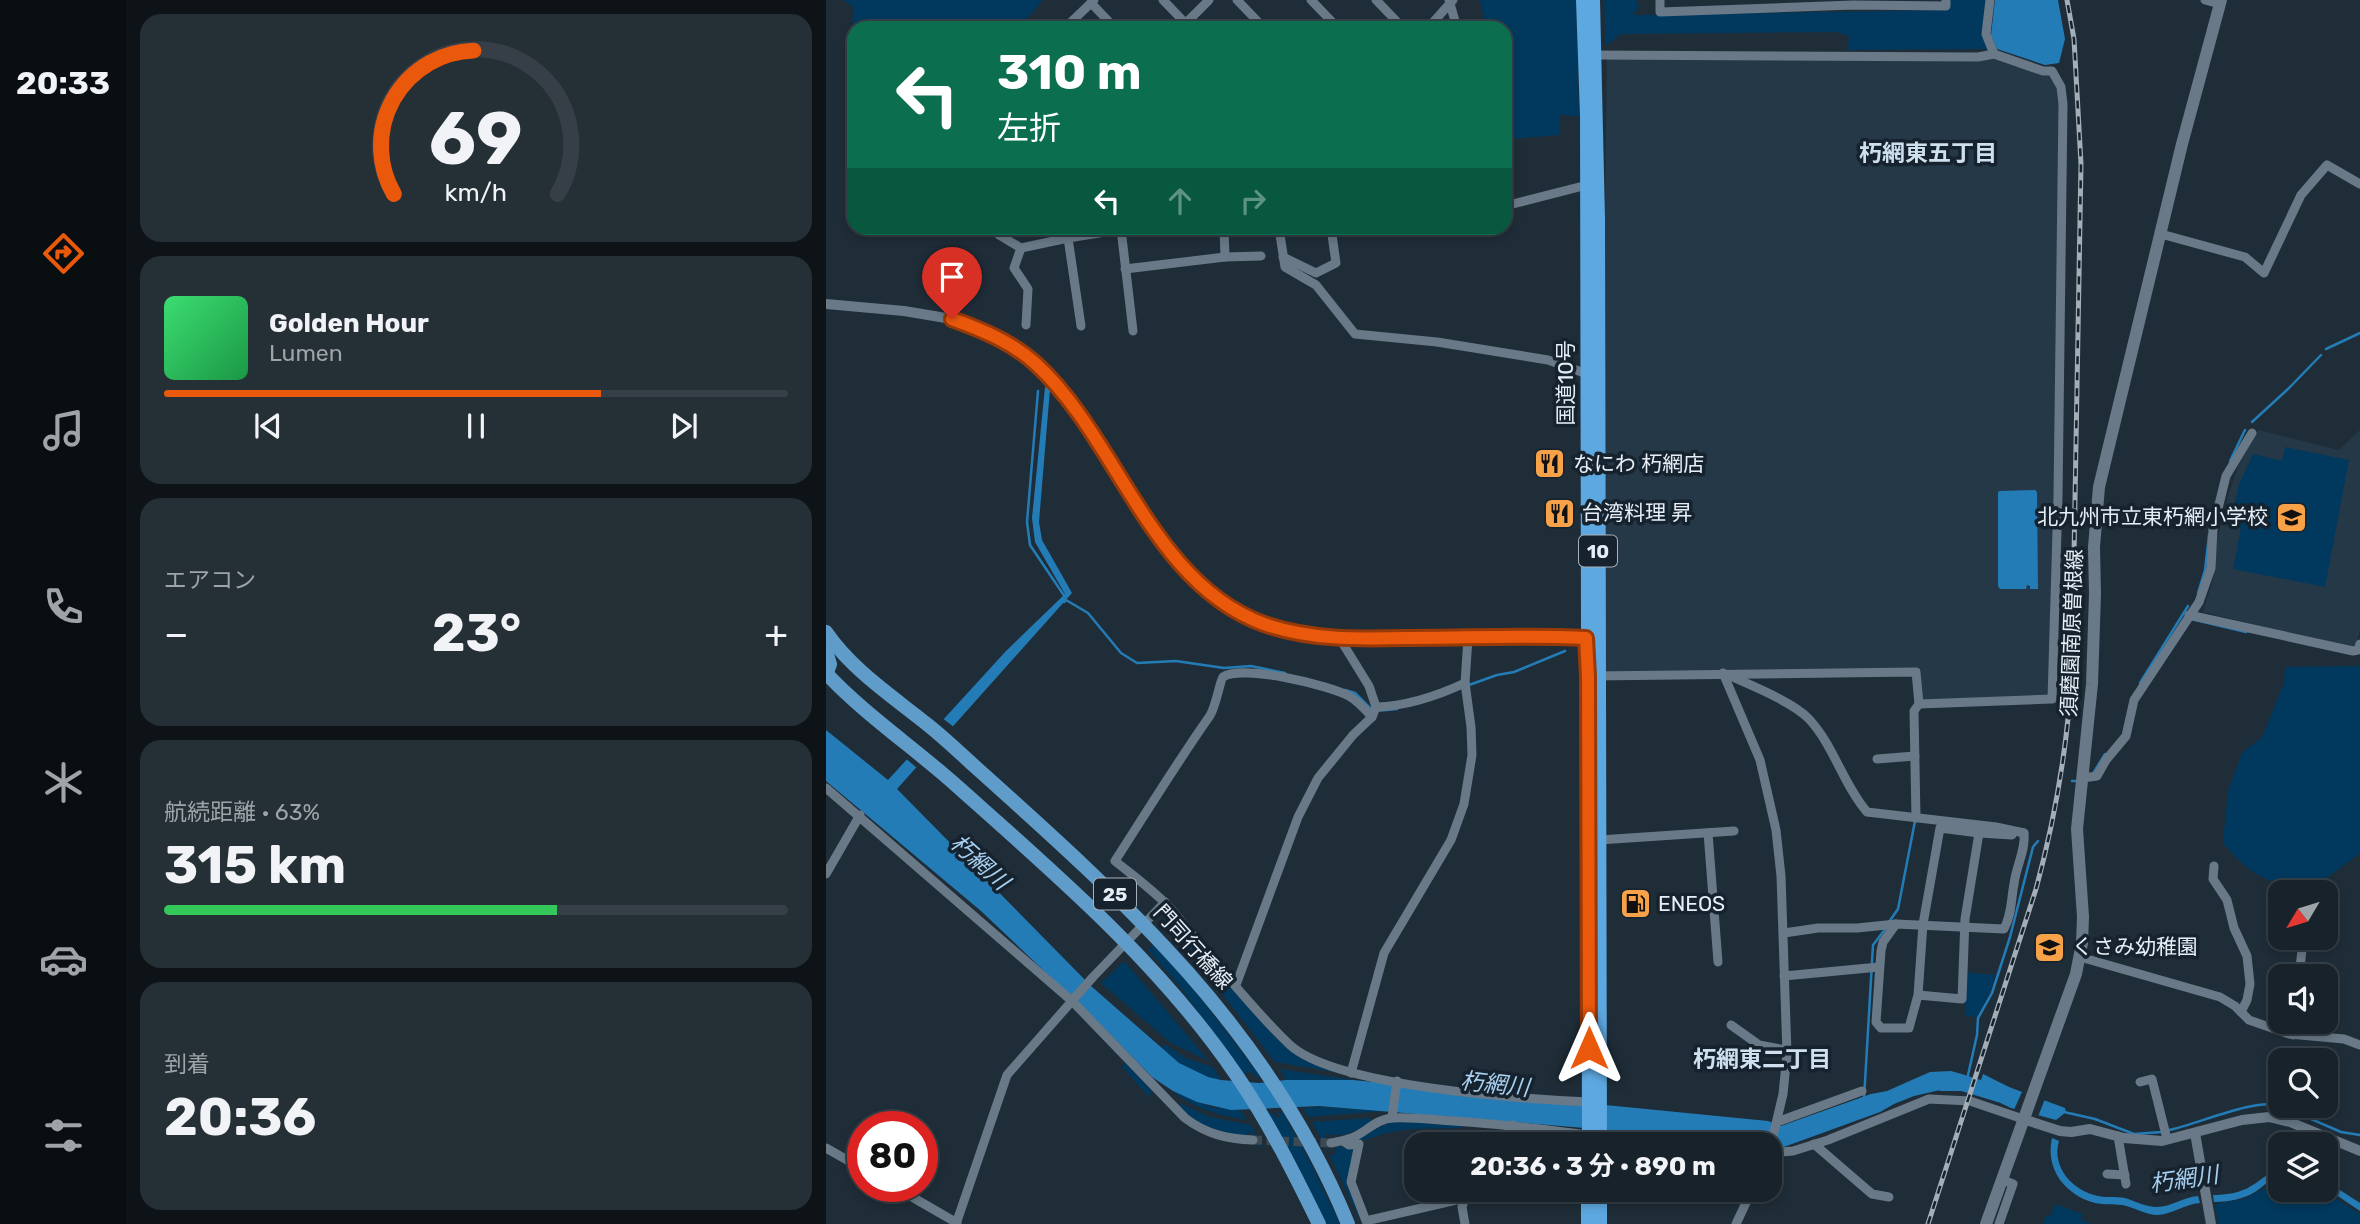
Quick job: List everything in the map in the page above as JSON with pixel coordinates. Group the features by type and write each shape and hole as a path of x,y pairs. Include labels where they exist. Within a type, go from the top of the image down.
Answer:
{"highway":[{"name":"国道10号","path":"1583,0 1591,55 1592,638"},
{"name":"国道10号","path":"1594,0 1587,185 1587,374 1599,840 1594,1102"},
{"name":"国道10号","path":"1594,676 1594,1132"},
{"path":"1588,1202 1588,1224"},
{"path":"1600,1202 1600,1224"}],"main road":[{"name":"須磨園南原曽根線","path":"1986,1224 2026,1118 2080,957 2083,917 2077,845 2092,684 2094,547 2099,487 2182,144 2220,2"},
{"name":"門司行橋線","path":"826,632 856,668 929,726 1072,853 1145,924 1213,1000 1264,1069 1290,1110 1348,1224"},
{"path":"827,667 844,663 856,668"},
{"name":"25","path":"827,667 841,688 927,758 1069,886 1127,943 1200,1027 1236,1075 1288,1160 1319,1224"},
{"path":"826,681 841,688"}],"street":[{"path":"1163,0 1184,21"},
{"path":"1191,21 1209,0"},
{"path":"1237,0 1257,21"},
{"path":"1311,0 1331,21"},
{"path":"1376,0 1396,21"},
{"path":"1660,0 1660,12 1760,4 1902,3 1945,6 1945,0"},
{"path":"1990,0 1986,34 1994,54"},
{"path":"2205,0 2220,2"},
{"path":"1072,21 1092,1 1109,21"},
{"path":"1434,21 1451,1"},
{"path":"1451,1 1455,21"},
{"path":"1591,55 1978,57 1994,54 2043,71 2052,71 2061,87 2063,104 2058,511 2052,699 1919,704"},
{"path":"2161,234 2245,257 2264,272 2301,195 2327,165 2360,184"},
{"path":"1512,204 1587,185"},
{"path":"1001,235 1021,248 1085,235"},
{"path":"1069,235 1081,326"},
{"path":"1126,235 1125,269 1133,331"},
{"path":"1224,235 1225,257"},
{"path":"1280,235 1285,267 1316,285 1355,334 1437,342 1548,360 1587,374"},
{"path":"1283,257 1316,273 1336,263 1332,235"},
{"path":"1021,248 1014,268 1028,289 1026,325"},
{"path":"1125,269 1225,257 1261,256"},
{"path":"826,304 904,311 952,319 992,334 1034,362 1062,390 1171,554 1226,605 1261,623 1294,633 1340,639 1592,638"},
{"path":"2083,777 2097,776 2106,760 2126,736 2134,700 2199,602 2211,568 2213,529 2226,476 2252,433"},
{"path":"2189,615 2353,651 2358,650 2360,644"},
{"path":"1351,1073 1384,953 1451,840 1464,804 1472,755 1465,683 1468,638"},
{"path":"1236,985 1298,817 1318,778 1353,735 1372,718 1376,707 1369,686 1340,639"},
{"path":"1594,676 1916,672 1919,704 1914,711 1916,818"},
{"path":"1723,673 1808,718 1824,739 1847,785 1867,812 2024,832"},
{"path":"1723,673 1760,760 1776,830 1784,933 1786,1050 1783,1094 1769,1153 1793,1151 1814,1144 1928,1099 1970,1101 2056,1130 2071,1132 2090,1129 2144,1141 2165,1134 2195,1133 2242,1120 2269,1117 2290,1122 2360,1150"},
{"path":"1372,718 1362,705 1347,695 1313,684 1276,675 1224,676 1220,681 1213,712 1115,861 1165,902 1291,1046 1308,1058 1351,1073 1396,1084 1543,1100 1594,1102"},
{"path":"1376,707 1391,707 1422,700 1465,683"},
{"path":"1877,759 1915,756"},
{"path":"826,788 1072,1000 1198,1129 1232,1139 1253,1140"},
{"path":"826,874 860,815"},
{"path":"1894,924 1883,943 1874,968 1876,1022 1881,1028 1909,1028 1918,995 1923,924 1940,828 2016,835 2024,832"},
{"path":"1599,840 1734,831"},
{"path":"1784,933 1818,928 1894,924 1999,930 2006,926 2011,909 2014,882 2024,846 2024,832"},
{"path":"1708,833 1718,962"},
{"path":"1918,995 1962,999 1965,926 1979,833"},
{"path":"2214,866 2213,879 2227,900 2234,928 2248,956 2250,984 2241,1012"},
{"path":"920,1202 957,1224 1007,1075 1093,977 1165,902"},
{"path":"2080,957 2220,997 2249,1020 2293,1035 2344,1039 2360,1045"},
{"path":"1784,976 1874,968"},
{"path":"1731,1026 1759,1045 1786,1050"},
{"path":"2140,1082 2152,1079 2165,1134"},
{"path":"1393,1113 1396,1084"},
{"path":"1777,1122 1862,1091"},
{"path":"1331,1143 1359,1135 1393,1113 1513,1125 1551,1132"},
{"path":"1508,1132 1513,1125"},
{"path":"2195,1133 2211,1224"},
{"path":"2107,1174 2126,1179 2118,1136"},
{"path":"1343,1141 1349,1145 1359,1144 1352,1182 1366,1221 1448,1202"},
{"path":"1814,1144 1872,1194 1889,1197"},
{"path":"826,1148 847,1160"},
{"path":"1999,1224 2013,1184 2003,1180"},
{"path":"1464,1202 1465,1224"},
{"path":"1736,1224 1746,1202"}],"shaded area":[{"path":"843,0 1043,0 1025,21 853,21 853,7"},
{"path":"1480,0 1576,0 1579,116 1559,115 1560,135 1512,139 1512,21 1484,21"},
{"path":"1604,0 1636,0 1639,6 1633,15 1948,10 1948,0 1988,0 1991,49 1848,50 1849,36 1836,32 1621,34 1606,46"},
{"path":"1995,0 2058,0 2065,39 2059,63 2045,65 1997,49 1991,35"},
{"path":"1607,54 1994,54 2052,71 2061,87 2052,699 1919,704 1917,673 1599,675"},
{"path":"1045,387 1050,389 1039,522 1042,540 1072,593 897,789 1091,986 1179,1063 1221,1080 1259,1083 1286,1080 1353,1080 1768,1121 1781,1126 1871,1094 1887,1091 1930,1072 1951,1071 1965,1075 1961,1091 1940,1090 1914,1096 1880,1112 1782,1148 1782,1132 1634,1132 1319,1106 1231,1110 1197,1102 1173,1091 1152,1077 981,911 826,781 826,730 888,780 1006,651 1065,594 1035,542 1032,518"},
{"name":"北九州市立東朽網小学校","path":"2258,430 2339,450 2360,430 2360,630 2353,648 2203,612 2213,579 2217,541 2229,493 2239,464"},
{"path":"2285,447 2349,460 2325,587 2233,569 2241,528 2230,525 2239,484 2253,454 2282,461"},
{"path":"2035,490 2038,589 2030,589 2027,585 2026,589 2000,589 1998,493"},
{"path":"2360,666 2360,853 2324,880 2270,880 2243,864 2223,843 2228,791 2242,753 2262,737 2284,683 2285,667"},
{"path":"1170,914 1199,952 1284,1045 1306,1060 1340,1073 1275,1062 1191,954 1161,923"},
{"path":"1155,943 1200,997 1258,1077 1252,1072 1243,1074 1178,984 1148,950"},
{"path":"1122,963 1126,963 1209,1061 1171,1043 1101,983"},
{"path":"1965,972 1995,975 1990,993 1977,1017 1965,1016"},
{"path":"1165,1044 1186,1058 1213,1067 1221,1080 1181,1065 1161,1049"},
{"path":"1125,1063 1151,1090 1150,1098 1122,1067"},
{"path":"1280,1069 1353,1080 1286,1080"},
{"path":"1983,1074 2065,1108 2066,1112 2056,1120 2011,1108 1977,1092"},
{"path":"1173,1091 1212,1107 1240,1110 1247,1120 1198,1107"},
{"path":"1182,1104 1210,1117 1251,1125 1263,1147 1259,1147 1253,1132 1248,1134 1250,1137 1212,1128 1187,1114 1179,1107"},
{"path":"1303,1108 1384,1111 1308,1117"},
{"path":"1271,1111 1275,1117 1280,1117 1277,1112 1283,1113 1340,1224 1326,1224 1269,1115"},
{"path":"1370,1118 1372,1121 1349,1133 1325,1134 1329,1153 1312,1122"},
{"path":"1424,1121 1465,1124 1461,1128 1396,1131 1349,1142 1384,1125"},
{"path":"2052,1138 2059,1141 2057,1151 2061,1169 2080,1189 2089,1193 2101,1197 2125,1198 2153,1207 2162,1207 2198,1196 2200,1203 2158,1215 2122,1205 2098,1204 2084,1199 2066,1187 2055,1170"},
{"path":"1358,1146 1350,1182 1362,1224 1330,1156 1336,1153 1335,1147"},
{"path":"2268,1175 2268,1182 2251,1194 2235,1200 2214,1202 2213,1195 2228,1194 2255,1184"},
{"path":"2268,1186 2268,1202 2338,1202 2338,1200 2360,1214 2360,1224 2218,1224 2215,1204 2244,1199"},
{"path":"2338,1189 2360,1203 2360,1211 2338,1196"},
{"path":"2055,1204 2083,1214 2081,1219 2091,1224 2043,1224 2046,1216 2050,1217"}],"pier":[{"path":"941,717 955,728 917,768 904,757"},
{"path":"2022,1092 2045,1099 2037,1119 2013,1112"}],"waterway":[{"path":"2326,349 2360,333"},
{"path":"2252,422 2321,355"},
{"path":"1038,391 1027,522 1030,545 1065,597"},
{"path":"2230,461 2245,430"},
{"path":"2198,593 2205,570 2209,535"},
{"path":"1064,602 1066,600 1088,613 1121,653 1137,663 1176,661 1224,668 1251,666 1285,673"},
{"path":"2140,683 2188,606"},
{"path":"2191,619 2246,632"},
{"path":"1469,685 1514,672 1565,651"},
{"path":"1345,690 1355,693 1370,708"},
{"path":"1376,711 1397,709"},
{"path":"2094,772 2105,754"},
{"path":"1889,922 1898,909 1915,821"},
{"path":"1966,1084 1978,1018 1992,993 2010,937 2033,847 2038,841"},
{"path":"1864,1099 1873,945 1886,928"},
{"name":"朽網川","path":"1942,1083 1963,1083 1999,1094"},
{"path":"2169,1130 2241,1108 2268,1104"},
{"path":"2064,1112 2095,1119 2134,1134 2162,1132"},
{"path":"2309,1118 2341,1132 2360,1135"}],"tunnel":[{"path":"1253,1140 1331,1143"}],"railway":[{"path":"1928,1224 2036,889 2050,834 2068,724 2072,668 2081,164 2074,39 2067,0"}],"place":[{"name":"なにわ 朽網店","path":"1550,464"},
{"name":"台湾料理 昇","path":"1559,513"},
{"name":"北九州市立東朽網小学校","path":"2291,517"},
{"name":"ENEOS","path":"1635,904"},
{"name":"くさみ幼稚園","path":"2049,947"}],"district":[{"name":"朽網東五丁目","path":"1928,153"},
{"name":"朽網東二丁目","path":"1762,1059"}],"route":[{"path":"952,319 992,334 1034,362 1062,390 1171,554 1226,605 1261,623 1294,633 1340,639 1586,638 1589,1048"}]}
